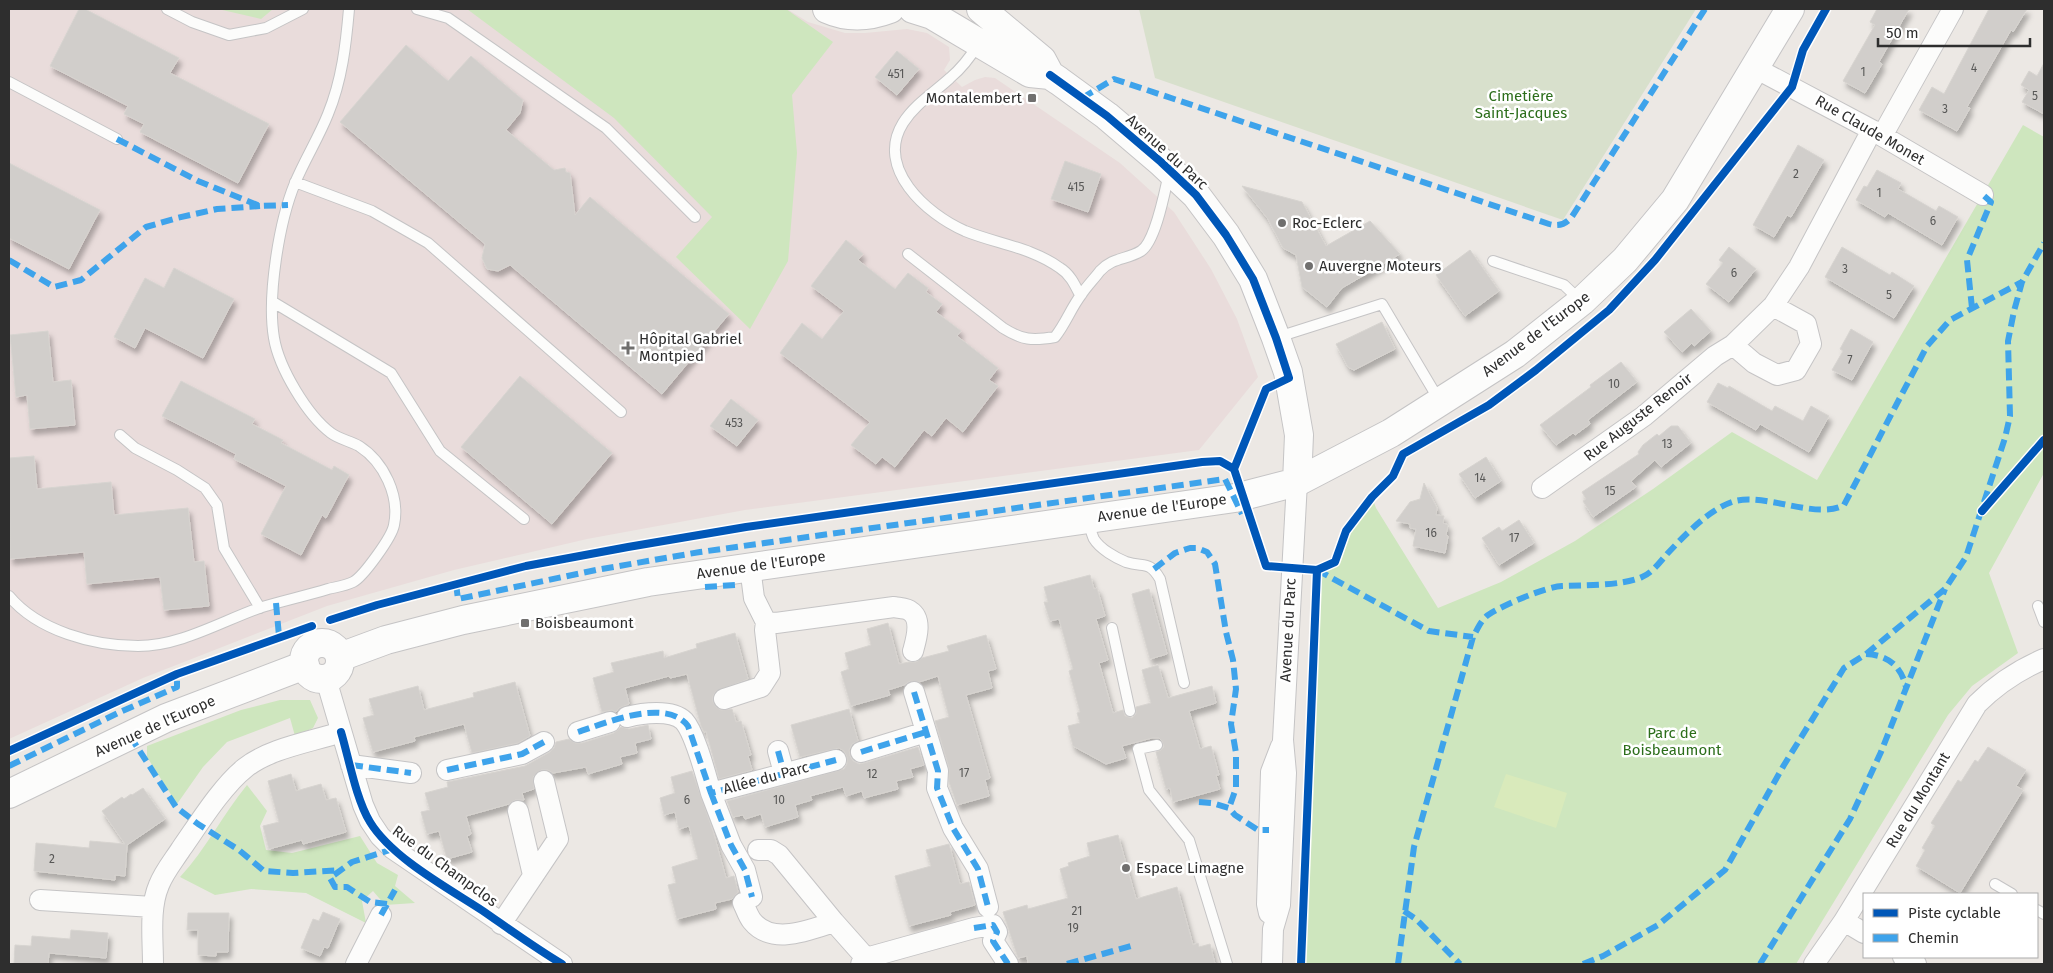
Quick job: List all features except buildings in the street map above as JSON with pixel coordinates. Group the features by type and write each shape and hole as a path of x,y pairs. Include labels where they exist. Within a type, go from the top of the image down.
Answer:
{"main road":[{"path":"827,9 842,14 854,15 877,13 890,9"},
{"name":"Avenue du Parc","path":"912,9 932,15 1030,73 1050,75"},
{"name":"Avenue du Parc","path":"981,9 1000,18 1042,60 1050,75 1107,116 1170,170 1196,195 1226,235 1253,279 1288,372 1299,435 1297,482"},
{"name":"Avenue de l'Europe","path":"9,794 166,718 324,667 386,640 524,606 648,582 1235,498 1297,482 1391,433 1441,403 1515,354 1582,301 1625,260 1675,200 1790,9"}],"street":[{"name":"Rue Auguste Renoir","path":"1542,488 1644,416 1715,356 1733,346 1773,306 1953,9"},
{"name":"Rue Claude Monet","path":"1755,68 1877,133 1983,196"},
{"path":"1733,346 1754,363 1777,375 1796,370 1811,344 1806,324 1773,306"},
{"name":"Avenue du Parc","path":"1272,964 1273,929 1280,905 1286,773 1283,740 1297,482"},
{"path":"724,699 761,687 770,673 765,630 766,622 754,598 750,567"},
{"path":"766,622 776,624 894,607 910,611 915,617 918,628 913,651"},
{"name":"Rue du Montant","path":"1814,964 1844,921 1977,704 2004,680 2024,667 2044,659"},
{"name":"Rue du Champclos","path":"324,667 363,805 370,821 380,836 393,849 417,867 562,964"},
{"path":"914,692 938,771 937,788 953,828 978,869 980,916"},
{"name":"Allée du Parc","path":"578,732 650,713 676,716 688,726 712,793 836,760"},
{"path":"153,964 153,907 158,885 224,790 245,768 292,746 341,732"},
{"path":"861,752 926,732"},
{"path":"446,770 522,754 544,742"},
{"path":"778,751 784,773"},
{"path":"351,765 411,773"},
{"path":"501,924 558,839 544,781"},
{"path":"712,793 732,845 745,870 747,900 752,920 758,927 783,935 802,932 834,922"},
{"path":"518,811 533,875"},
{"path":"758,850 771,850 779,855 863,961 980,916"},
{"path":"40,900 153,907"},
{"path":"356,964 381,915"},
{"path":"980,916 993,925 997,932 993,941 1008,964"},
{"path":"1844,921 1863,932"},
{"path":"1905,958 1916,964"}],"lane":[{"path":"168,9 192,22 230,35 266,28 303,9"},
{"path":"9,596 15,603 42,622 75,638 107,645 141,646 174,641 260,608 355,581 380,553 394,527 395,497 380,465 360,446 331,433 305,405 287,376 274,338 273,302 277,247 296,182 328,114 337,88 346,39 349,9"},
{"path":"417,9 448,18 606,128 694,217"},
{"path":"980,42 952,78 915,108 903,123 896,141 895,157 903,182 939,216 964,230 1038,255 1062,268 1084,291"},
{"path":"9,82 117,139"},
{"path":"908,254 1003,328 1019,338 1037,340 1055,337 1065,325 1084,291 1108,264 1141,251 1146,246 1154,230 1170,170"},
{"path":"296,182 372,211 428,243 621,412"},
{"path":"1493,261 1564,285 1582,301"},
{"path":"273,302 391,373 440,451 524,519"},
{"path":"1276,338 1382,304 1441,403"},
{"path":"120,435 135,448 177,470 205,488 217,504 224,548 260,608"},
{"path":"1087,519 1095,540 1107,551 1127,562 1145,565 1154,569 1160,579 1184,683"},
{"path":"2038,606 2044,622"},
{"path":"1112,628 1130,711"},
{"path":"1157,745 1137,744 1149,790 1188,840 1227,964"},
{"path":"1994,884 2010,893"}],"shaded area":[{"name":"Hôpital Gabriel Montpied","path":"9,9 787,9 808,22 845,33 907,29 927,33 949,47 950,60 944,70 962,87 985,77 995,78 1120,163 1174,212 1211,269 1237,319 1258,377 1199,450 745,510 587,539 454,570 327,606 143,678 9,739"}],"green space":[{"path":"218,9 273,9 261,19"},
{"path":"467,9 786,9 833,42 792,95 797,153 788,261 750,329 676,257 712,217 614,118"},
{"name":"Cimetière Saint-Jacques","path":"1139,9 1696,9 1563,220 1155,78"},
{"name":"Parc de Boisbeaumont","path":"2023,125 2044,137 2044,473 1989,573 2018,653 1972,686 1948,715 1796,964 1301,964 1317,570 1335,562 1346,531 1372,497 1376,508 1438,608 1501,582 1575,541 1653,489 1732,432 1817,480"},
{"path":"280,700 310,700 318,718 313,728 295,736 290,718 227,742 203,767 177,804 147,757 147,746 241,710"},
{"path":"1506,774 1567,793 1556,828 1494,807"},
{"path":"247,785 267,811 260,826 266,850 292,853 360,836 377,863 398,875 395,886 415,903 385,905 373,891 362,901 366,923 306,893 251,889 215,895 180,877 198,855"}],"marked path":[{"path":"1082,98 1114,79 1549,224 1559,225 1571,218 1705,9"},
{"path":"117,139 198,181 260,206 288,205"},
{"path":"1972,308 1967,260 1991,202 1983,195"},
{"path":"9,260 54,287 81,280 146,227 217,209 260,206"},
{"path":"1583,964 1603,956 1658,925 1725,870 1784,765 1844,668 1866,654 1945,589 1966,557 2005,438 2010,416 2008,341 2014,311 2022,282 2044,243"},
{"path":"1398,964 1414,847 1473,637 1479,625 1486,617 1514,602 1555,587 1614,584 1642,577 1652,570 1698,523 1716,510 1735,501 1747,499 1761,500 1820,510 1833,509 1844,505 1927,346 1950,320 2022,282"},
{"path":"456,584 458,599 596,570 700,552 1225,479 1242,514"},
{"path":"1154,569 1175,553 1190,548 1197,548 1207,552 1215,564 1226,632 1233,660 1236,689 1231,724 1236,753 1236,788 1229,808"},
{"path":"1317,570 1429,631 1473,637"},
{"path":"705,587 735,585"},
{"path":"1760,964 1850,819 1881,752 1945,589"},
{"path":"276,603 279,636"},
{"path":"1866,654 1887,659 1892,663 1901,673 1906,687"},
{"path":"9,766 120,712 177,687 177,674"},
{"path":"914,692 938,771 937,788 953,828 978,869 988,907"},
{"path":"578,732 619,718 635,715 665,713 678,718 688,726 711,793 836,760"},
{"path":"861,752 926,732"},
{"path":"130,736 176,807 198,824 239,850 264,871 293,873 341,870"},
{"path":"447,770 522,754 544,742"},
{"path":"778,751 784,773"},
{"path":"351,765 411,773"},
{"path":"711,793 731,845 745,870 752,897"},
{"path":"1199,802 1212,803 1229,808 1235,815 1258,830 1269,830"},
{"path":"387,904 370,902 347,887 335,887 330,878 352,862 393,849"},
{"path":"381,915 395,890"},
{"path":"1404,911 1416,919 1460,964"},
{"path":"974,928 993,925 997,932 993,941 1008,964"},
{"path":"1067,964 1131,946"}],"cycle path":[{"path":"330,620 377,605 526,566 628,547 746,527 1220,461 1234,469 1266,566 1317,570 1335,562 1346,531 1372,497 1393,476 1403,454 1489,405 1536,370 1609,310 1655,260 1792,87 1803,50 1826,9"},
{"path":"1050,75 1107,116 1196,195 1226,235 1253,279 1289,378 1266,389 1234,469"},
{"path":"1982,511 2044,440"},
{"path":"1301,964 1317,570"},
{"path":"9,751 177,674 312,626"},
{"path":"341,732 353,779 365,813 380,835 392,848 438,882 562,964"}],"place":[{"name":"Montalembert","path":"1032,98"},
{"name":"Roc-Eclerc","path":"1282,223"},
{"name":"Auvergne Moteurs","path":"1309,266"},
{"name":"Hôpital Gabriel Montpied","path":"628,348"},
{"name":"Boisbeaumont","path":"525,623"},
{"name":"Espace Limagne","path":"1126,868"}]}
